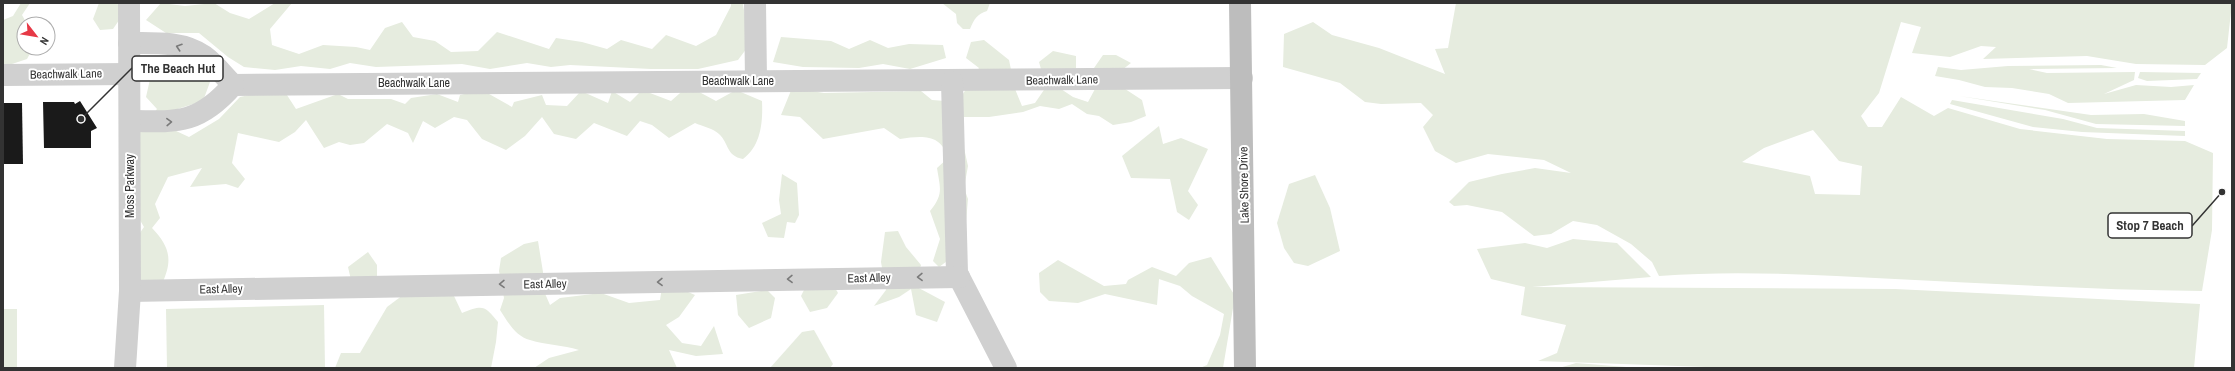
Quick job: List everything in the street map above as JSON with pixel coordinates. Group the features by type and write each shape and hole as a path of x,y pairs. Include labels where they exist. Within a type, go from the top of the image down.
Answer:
{"street":[{"name":"Moss Parkway","path":"125,368 130,291 129,3"},
{"path":"755,3 756,80"},
{"name":"Lake Shore Drive","path":"1240,3 1245,368"},
{"path":"129,42 170,44 180,46 204,56 233,85 221,98 202,113 173,122 130,121"},
{"name":"Beachwalk Lane","path":"3,75 130,74"},
{"name":"Beachwalk Lane","path":"233,85 756,80 952,82 1242,78"},
{"path":"952,82 957,273 1006,368"},
{"name":"East Alley","path":"130,291 959,277"}],"shaded area":[{"path":"21,3 30,3 23,16 16,16 16,56 29,56 27,59 3,67 3,20 13,16"},
{"path":"99,3 117,3 124,13 113,29 100,30 93,19"},
{"path":"161,3 185,6 214,3 230,13 249,19 275,3 292,3 270,29 272,45 299,54 323,45 356,47 370,50 385,28 402,22 413,37 435,41 451,52 478,51 497,32 549,49 556,38 582,42 607,49 621,40 652,49 666,35 696,46 716,35 731,6 731,3 744,3 743,5 750,44 738,60 698,69 651,69 570,65 551,67 527,63 490,69 462,64 376,67 350,63 330,69 301,66 275,70 244,67 228,57 199,33 166,33 146,20"},
{"path":"942,3 990,3 987,11 976,17 970,29 963,29 957,23 956,14"},
{"path":"1456,3 2232,3 2227,48 2205,65 2136,64 2087,56 1983,59 1996,47 1981,46 1950,57 1912,53 1921,27 1901,22 1879,93 1861,116 1868,127 1882,127 1901,97 1934,116 1948,108 2020,129 2107,139 2185,141 2213,153 2212,230 2202,291 2010,285 1748,273 1659,276 1652,262 1631,244 1597,225 1573,221 1551,234 1534,236 1502,212 1467,205 1454,206 1449,202 1469,182 1502,174 1535,168 1571,173 1544,160 1488,154 1456,163 1435,151 1423,127 1433,115 1421,103 1381,104 1365,102 1340,83 1283,67 1284,34 1313,22 1332,35 1379,48 1445,74 1435,49 1448,48","holes":["1813,130 1839,161 1862,166 1860,195 1815,194 1810,176 1742,162 1764,148"]},
{"path":"781,37 831,41 849,49 870,40 888,48 909,44 943,45 946,58 910,69 883,64 859,68 803,67 773,62"},
{"path":"984,40 1009,60 1015,89 1022,106 1035,103 1046,87 1039,62 1053,51 1076,56 1076,68 1058,87 1073,97 1088,102 1095,89 1107,85 1094,68 1103,55 1116,55 1131,63 1122,70 1119,85 1142,100 1146,116 1131,122 1113,125 1099,116 1087,114 1072,104 1059,109 1040,106 1023,112 989,117 964,117 964,148 968,166 964,188 968,199 965,233 950,259 939,267 933,261 940,239 930,211 937,200 940,191 937,168 948,158 945,150 940,144 935,140 923,137 900,139 884,128 823,139 800,117 781,115 792,88 824,93 921,91 932,100 958,102 979,68 966,58 971,42"},
{"path":"165,57 198,64 210,82 203,101 171,111 174,130 189,137 219,119 240,97 268,91 285,92 296,109 338,94 348,99 391,99 405,104 411,98 437,94 458,102 460,95 482,90 512,107 514,102 542,95 546,105 567,106 581,91 608,103 612,91 630,102 642,90 671,101 688,86 716,101 736,90 762,101 762,117 760,133 754,147 743,159 733,155 717,132 695,123 669,138 652,125 640,121 627,136 594,123 576,139 554,134 542,117 525,136 506,150 482,139 467,120 454,117 435,128 423,121 413,143 408,133 387,124 364,143 350,145 339,142 324,148 306,120 295,132 279,142 238,133 232,163 245,179 238,188 226,184 190,187 202,168 168,177 155,204 160,218 152,228 163,241 166,248 168,254 168,268 162,284 139,288 123,257 144,227 137,215 138,132 157,109 146,97 153,66"},
{"path":"2101,65 2117,68 2029,69 2047,73 2135,72 2134,80 2104,94 2136,85 2171,87 2194,85 2185,100 2068,103 2049,94 2012,88 1985,87 1959,80 1935,76 1938,67 1961,70 2008,66"},
{"path":"2140,72 2201,73 2197,79 2147,81 2138,78"},
{"path":"1959,96 2091,115 2144,114 2185,121 2185,126 2096,124 2045,110"},
{"path":"1952,100 2063,119 2097,128 2185,131 2185,136 2082,132 2033,127 1950,104"},
{"path":"1159,126 1163,144 1181,138 1208,149 1188,191 1198,205 1189,220 1177,212 1170,179 1131,178 1122,156"},
{"path":"782,174 797,183 799,215 795,223 787,222 784,238 768,237 762,223 781,214 779,200"},
{"path":"1315,175 1330,208 1340,251 1308,266 1294,263 1284,248 1277,223 1289,184"},
{"path":"898,231 906,247 921,265 915,286 945,302 937,322 916,315 911,289 899,297 874,306 886,290 881,262 885,232"},
{"path":"1573,239 1617,243 1651,277 1532,287 1895,289 2200,304 2194,368 1734,368 1538,361 1557,353 1566,325 1521,315 1525,287 1491,279 1477,249 1525,243 1547,248"},
{"path":"538,241 543,272 543,289 550,305 560,298 601,293 629,303 660,300 662,287 679,288 695,295 679,317 666,325 682,343 701,346 714,326 723,354 696,356 669,350 677,368 534,368 549,358 579,350 536,342 520,336 512,328 500,310 504,298 499,271 501,258 524,244"},
{"path":"368,252 377,265 377,282 351,280 348,267"},
{"path":"1211,257 1235,296 1223,368 1200,368 1207,365 1220,335 1224,314 1192,296 1180,286 1159,279 1157,305 1105,294 1078,303 1049,301 1040,292 1039,273 1058,260 1104,286 1126,284 1128,280 1152,267 1176,276 1189,263"},
{"path":"827,274 838,293 827,308 810,312 801,296 805,288"},
{"path":"767,290 775,298 771,318 749,328 738,315 736,295"},
{"path":"407,292 454,296 462,313 479,308 483,308 489,312 498,322 491,368 335,368 341,353 360,353 387,307"},
{"path":"324,305 325,368 167,368 166,309"},
{"path":"3,309 17,309 17,368 3,368"},
{"path":"814,330 833,364 830,368 770,368 802,332"},
{"path":"1576,363 1639,368 1559,368"}],"building":[{"path":"80,101 97,128 91,131 91,148 44,148 43,102 74,102 75,104"},
{"path":"3,103 22,103 23,164 3,164"}],"place":[{"name":"The Beach Hut","path":"81,119"},
{"name":"Stop 7 Beach","path":"2222,192"}]}
